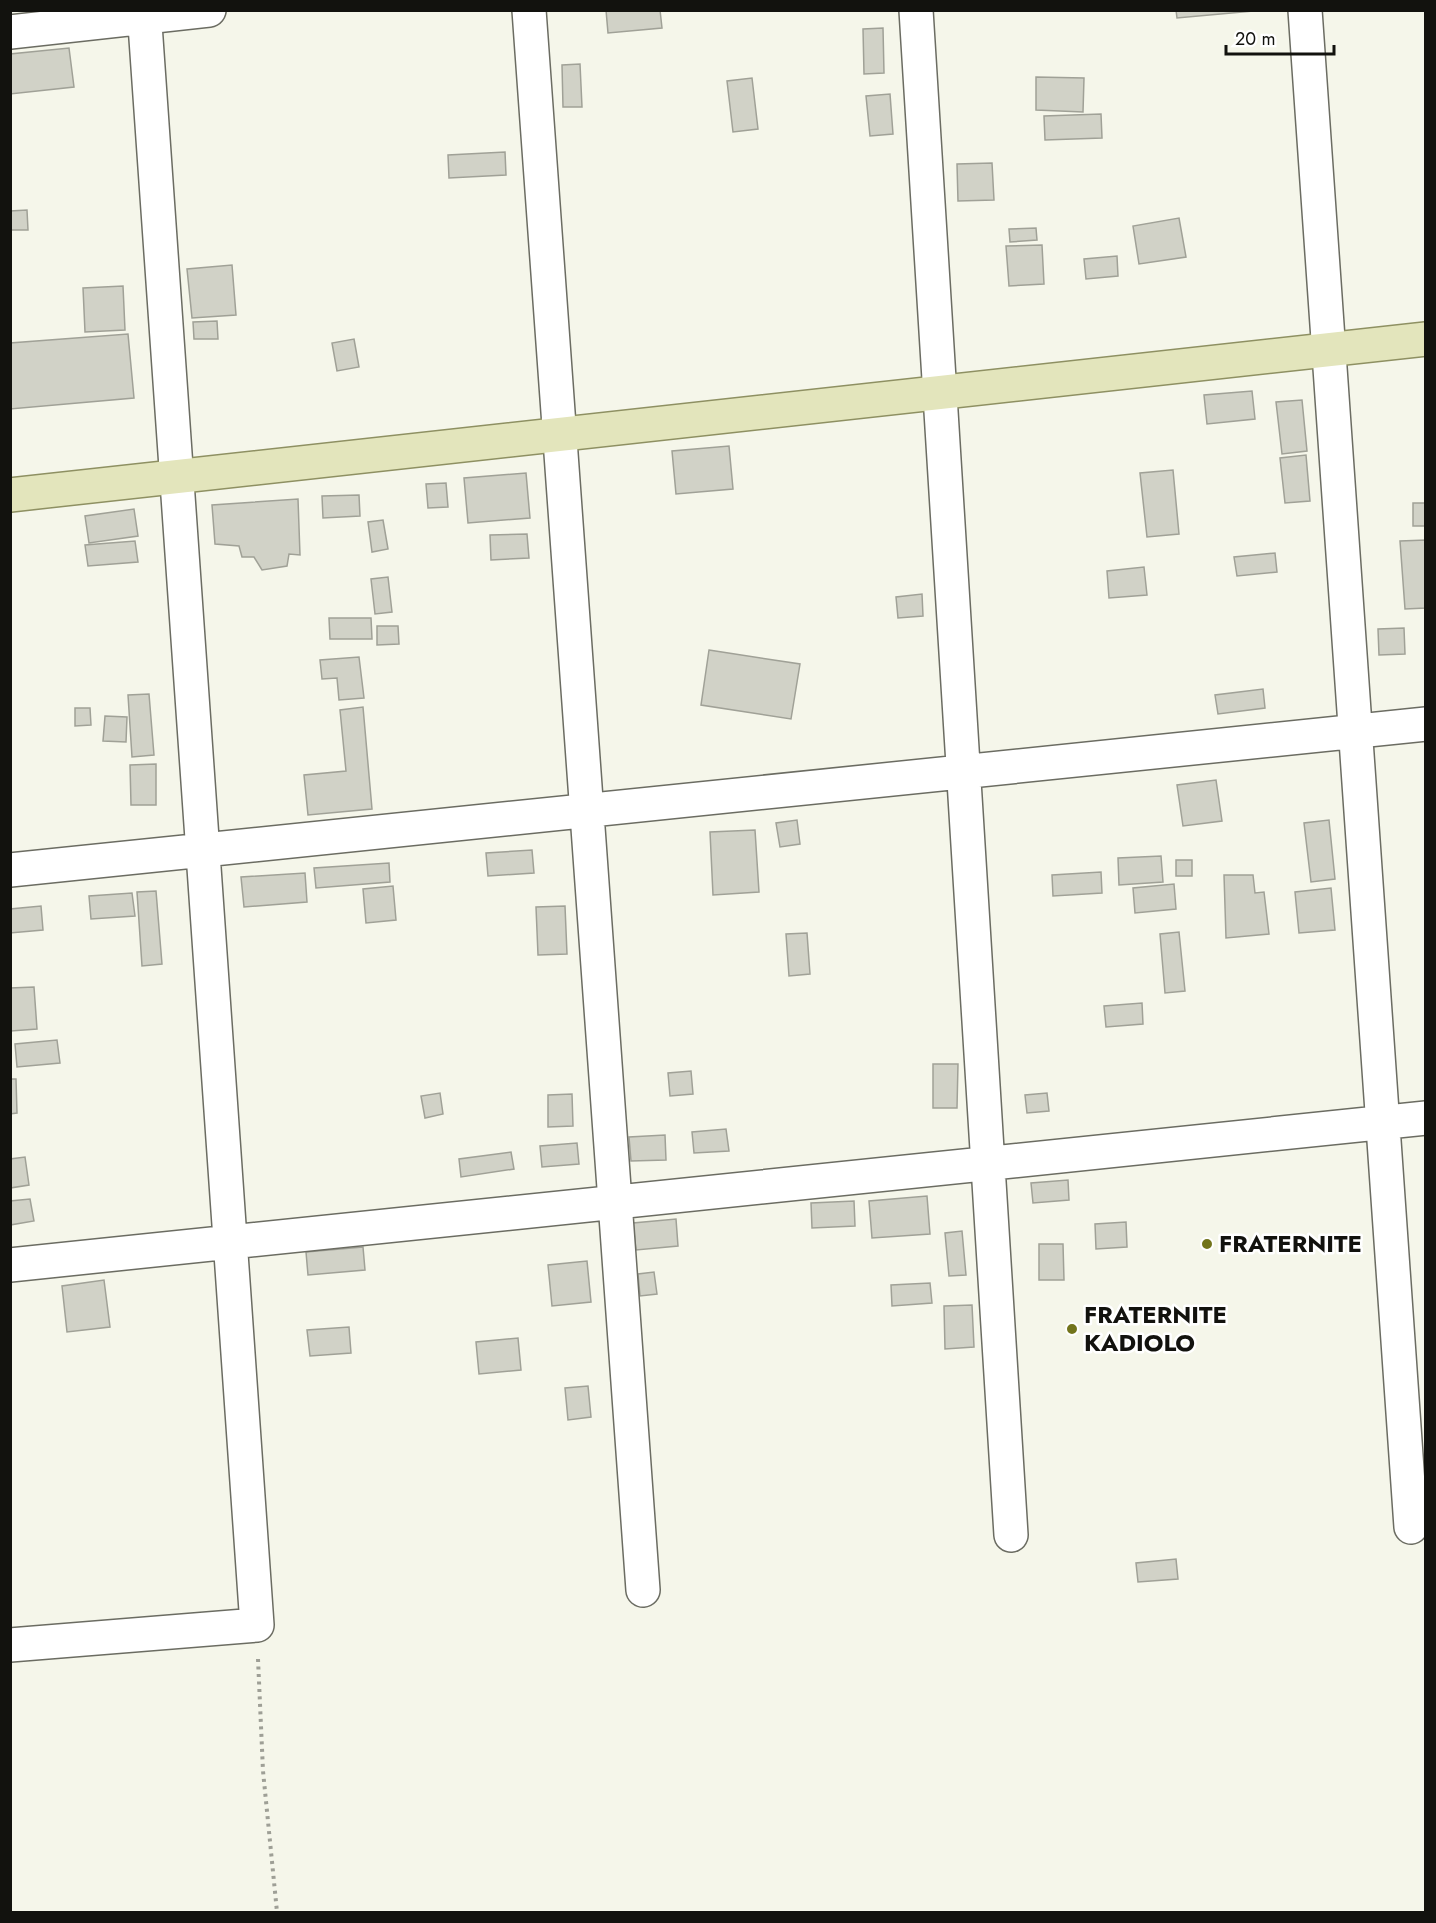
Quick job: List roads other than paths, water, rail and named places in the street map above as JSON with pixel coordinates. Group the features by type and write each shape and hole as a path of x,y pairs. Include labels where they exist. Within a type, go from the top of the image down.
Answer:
{"main road":[{"path":"10,495 1425,339"}],"street":[{"path":"10,32 144,14 209,10"},
{"path":"529,10 643,1590"},
{"path":"916,10 1011,1535"},
{"path":"1305,10 1411,1527"},
{"path":"10,1645 256,1625 144,14"},
{"path":"10,870 1425,724"},
{"path":"10,1265 1425,1118"}],"place":[{"name":"FRATERNITE","path":"1207,1244"},
{"name":"FRATERNITE KADIOLO","path":"1072,1329"}]}
